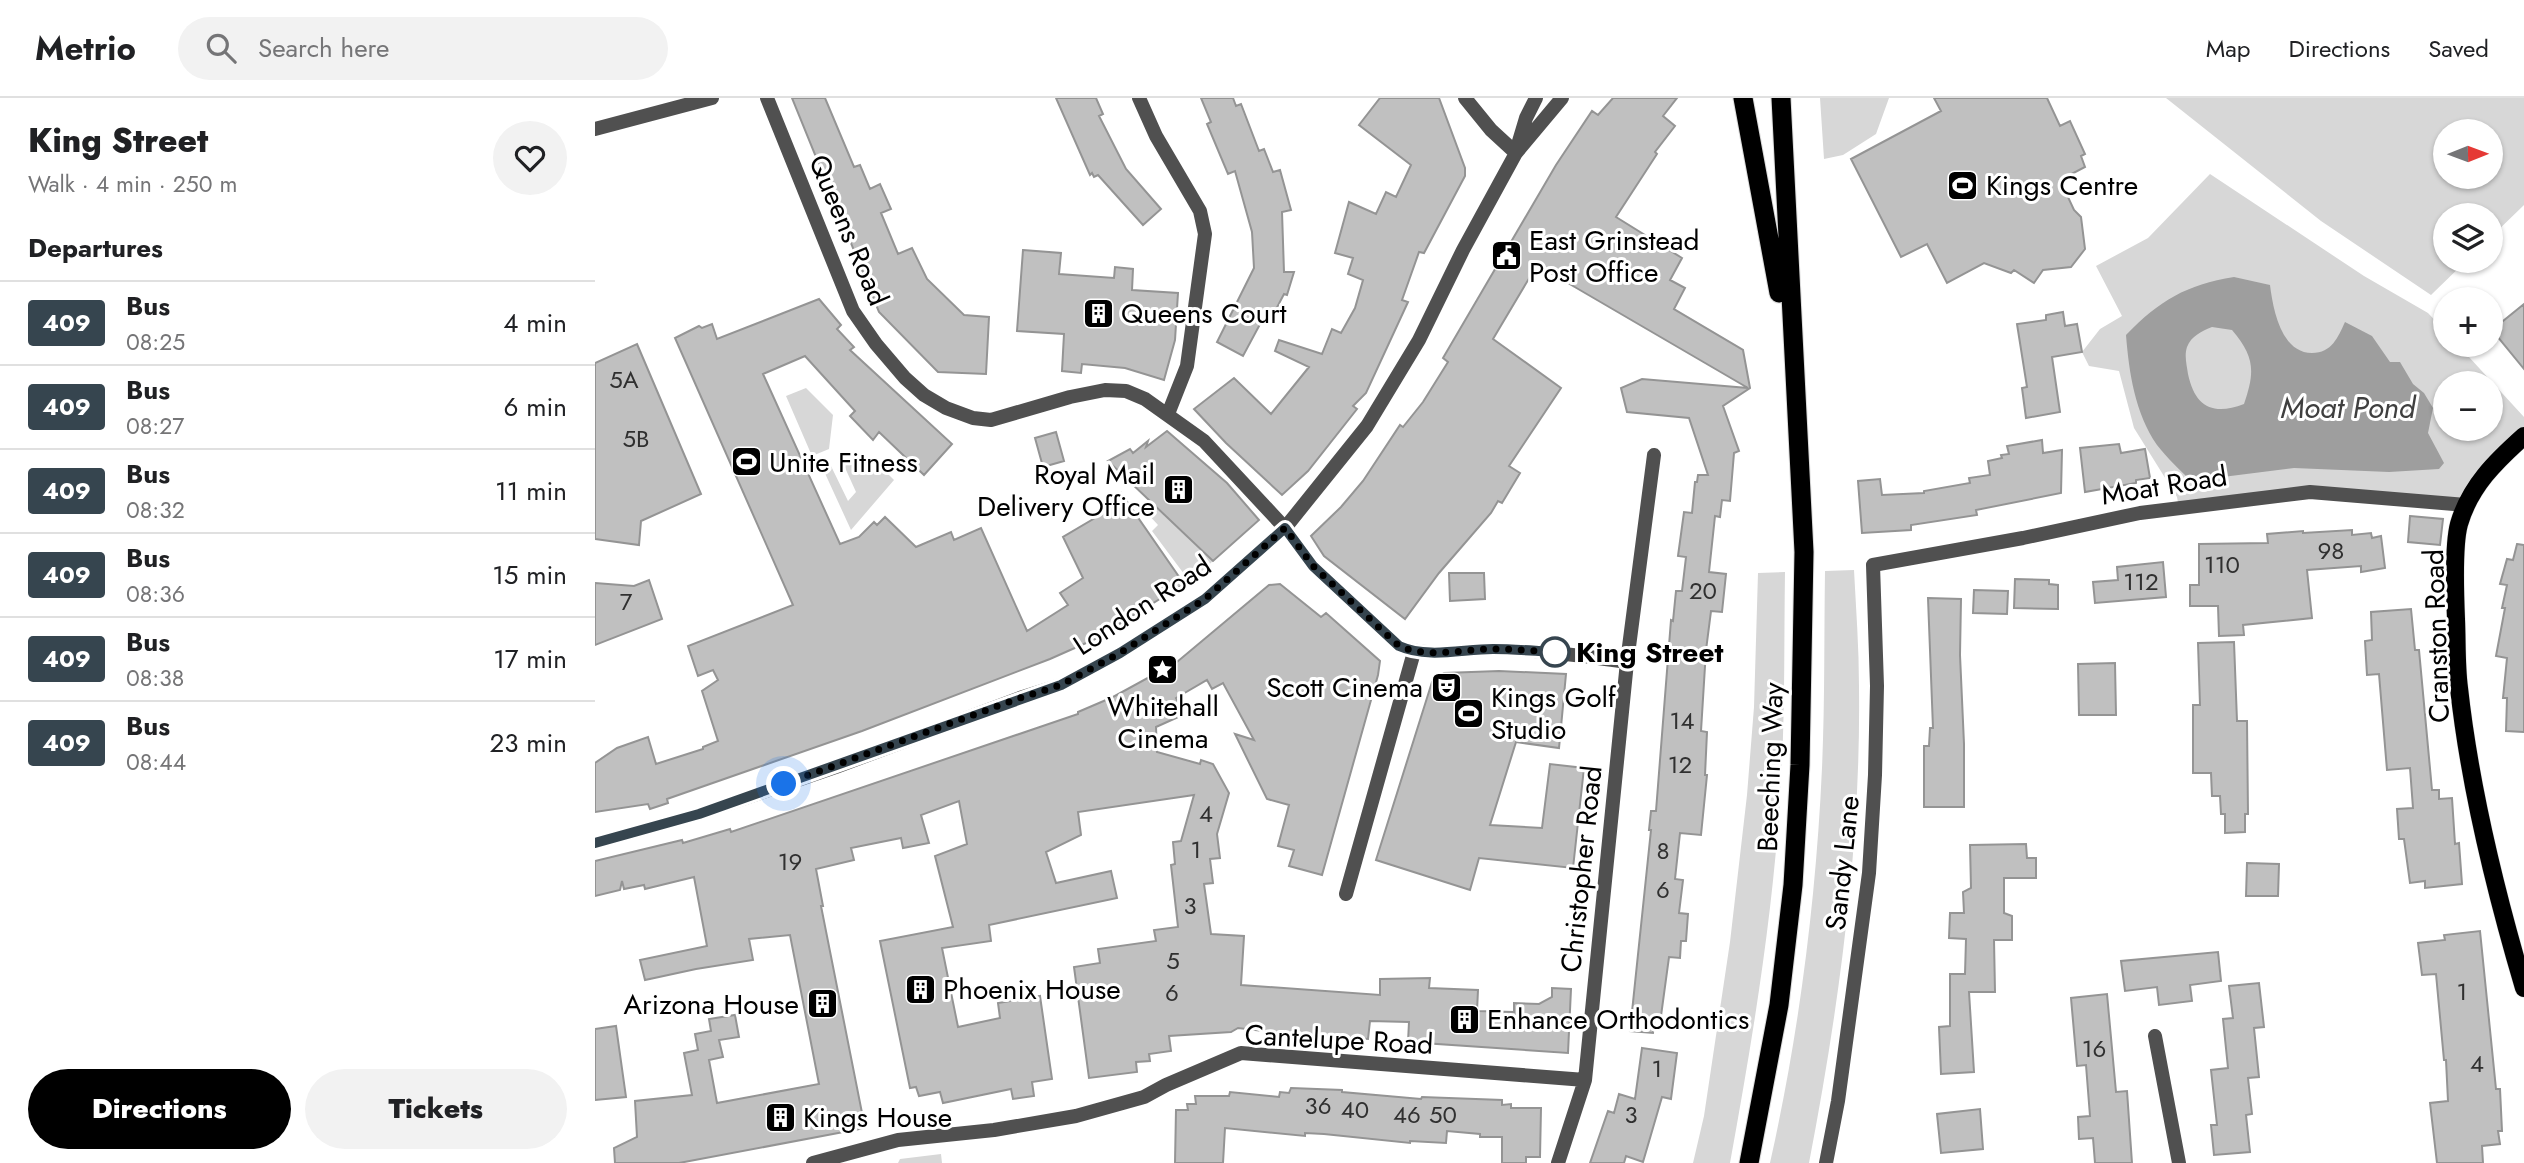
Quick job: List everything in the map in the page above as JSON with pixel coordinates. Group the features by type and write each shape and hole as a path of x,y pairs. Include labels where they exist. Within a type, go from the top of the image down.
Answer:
{"highway":[{"name":"Beeching Way","path":"1743,98 1793,369"},
{"name":"Beeching Way","path":"1749,1163 1779,1005 1793,885 1800,765 1804,552 1781,98"}],"main road":[{"path":"2466,505 2492,464 2524,436"},
{"name":"Cranston Road","path":"2466,505 2458,527 2455,598 2459,687 2474,782 2500,901 2519,953 2524,988"}],"street":[{"path":"595,129 712,98"},
{"name":"Queens Road","path":"767,98 853,311 876,344 905,378 924,395 946,408 973,418 991,420 1070,397 1105,390 1126,390 1168,414 1203,441 1285,528"},
{"path":"1139,98 1156,136 1200,211 1205,234 1187,366 1168,414"},
{"path":"1465,98 1491,130 1516,153"},
{"name":"London Road","path":"1516,153 1526,118 1536,98"},
{"name":"London Road","path":"595,843 699,814 1061,685 1120,653 1205,599 1285,528 1367,426 1419,340 1463,250 1516,153 1562,98"},
{"name":"Christopher Road","path":"1558,1163 1585,1080 1627,662 1654,455"},
{"name":"Moat Road","path":"1873,565 2023,538 2140,513 2309,492 2466,505"},
{"path":"1285,528 1313,566 1342,595 1399,646 1414,652 1507,649 1555,652 1627,662"},
{"name":"Sandy Lane","path":"1826,1163 1838,1101 1868,873 1875,775 1877,686 1873,565"},
{"path":"1346,894 1414,652"},
{"path":"2155,1036 2179,1163"},
{"name":"Cantelupe Road","path":"813,1163 898,1140 994,1130 1076,1116 1144,1097 1241,1053 1585,1080"}],"shaded area":[{"path":"1820,98 1889,98 1876,134 1843,155 1824,159"},
{"path":"2166,98 2524,98 2524,205 2503,225 2503,203 2433,203 2433,273 2454,273 2439,287 2433,287 2431,295 2321,221"},
{"path":"2210,174 2364,276 2428,313 2433,318 2433,357 2469,357 2482,371 2433,371 2433,441 2503,441 2503,394 2524,417 2524,433 2466,505 2310,492 2179,508 2177,497 2134,428 2119,371 2089,366 2082,352 2100,329 2122,316 2096,266 2148,238"},
{"path":"806,388 833,415 829,449 812,456 786,396"},
{"path":"848,458 865,473 876,462 894,480 851,530 823,469 831,466 848,501 856,492 842,461"},
{"path":"1155,504 1213,561 1190,582 1152,531 1158,525 1147,513"},
{"path":"1854,570 1859,658 1859,747 1852,866 1839,986 1809,1163 1770,1163 1790,1065 1811,917 1823,743 1825,571"},
{"path":"1785,572 1784,716 1779,814 1755,1014 1730,1163 1693,1163 1704,1116 1730,942 1747,795 1754,707 1758,573"},
{"path":"941,1154 942,1163 898,1163 900,1159"}],"water":[{"name":"Moat Pond","path":"2234,277 2270,285 2273,306 2281,328 2286,338 2301,351 2312,353 2325,350 2337,338 2345,322 2372,336 2390,362 2400,362 2413,384 2424,393 2433,408 2428,433 2444,463 2439,469 2389,472 2294,468 2191,481 2157,445 2143,420 2131,378 2126,335 2162,303 2202,285","holes":["2212,327 2232,330 2240,340 2251,365 2250,383 2244,404 2223,409 2207,406 2195,394 2191,385 2186,361 2189,343 2201,332"]}],"building":[{"path":"792,98 825,98 854,167 860,165 870,189 880,184 891,209 881,213 898,254 912,248 927,279 964,315 989,317 986,374 938,372 879,312"},
{"path":"1056,98 1096,98 1103,114 1099,116 1126,169 1161,209 1143,225 1098,175 1090,175"},
{"path":"1201,98 1233,98 1236,106 1241,104 1259,151 1264,149 1273,172 1280,170 1291,210 1282,212 1284,272 1294,272 1287,295 1284,294 1272,317 1266,313 1243,356 1217,342 1254,268 1252,232 1235,171 1228,174 1207,124 1211,122"},
{"path":"1380,98 1439,98 1465,168 1465,176 1424,253 1419,252 1402,300 1408,302 1366,393 1353,406 1357,409 1308,471 1282,495 1194,409 1234,378 1271,414 1309,367 1275,351 1279,340 1322,354 1332,329 1341,333 1355,308 1363,280 1348,274 1353,258 1335,253 1349,202 1376,214 1386,192 1396,197 1411,165 1359,125"},
{"path":"1613,98 1677,98 1663,116 1675,126 1655,152 1657,154 1616,217 1682,258 1670,280 1685,288 1674,309 1743,350 1750,388 1723,406 1739,451 1734,453 1730,501 1722,500 1720,517 1715,516 1709,572 1726,574 1722,612 1711,611 1706,650 1701,731 1707,732 1707,775 1701,835 1680,833 1675,879 1683,880 1679,913 1688,914 1686,941 1681,941 1680,958 1669,957 1661,1016 1655,1016 1653,1033 1630,1031 1649,830 1651,811 1656,811 1671,620 1673,621 1676,591 1682,591 1686,557 1678,556 1684,512 1692,513 1698,475 1708,475 1689,418 1627,412 1621,388 1642,379 1748,388 1537,265 1493,339 1561,388 1509,466 1520,473 1502,503 1498,501 1405,619 1324,556 1311,536 1363,481 1400,425 1403,427 1423,402 1448,362 1443,358 1556,165 1592,111 1598,115"},
{"name":"Kings Centre","path":"1934,98 2047,98 2060,126 2070,121 2085,154 2081,156 2085,167 2060,180 2074,210 2081,217 2085,249 2071,267 2043,270 2034,283 2014,270 2011,273 1984,263 1947,283 1927,244 1901,257 1851,159 1941,111"},
{"path":"1023,250 1061,253 1059,274 1114,278 1115,267 1133,269 1132,290 1178,293 1175,340 1164,380 1125,368 1082,364 1081,373 1062,371 1064,334 1017,331"},
{"path":"819,299 841,325 837,329 854,347 850,350 952,444 924,475 879,432 873,440 850,416 855,411 805,356 763,374 840,544 859,537 874,522 877,525 885,517 916,547 951,532 954,540 981,528 1027,631 1068,605 1060,593 1083,578 1063,537 1100,515 1121,493 1184,584 1095,639 1050,659 862,731 667,799 668,803 650,809 648,804 595,812 595,763 617,748 648,737 656,764 703,749 718,741 702,691 718,680 713,670 698,676 688,646 793,605 675,338 699,326 702,328 712,324 717,339"},
{"path":"2524,304 2524,369 2503,343 2503,321"},
{"path":"2063,312 2065,326 2077,324 2082,352 2052,357 2060,412 2026,418 2022,388 2027,387 2017,324 2046,320 2046,315"},
{"path":"637,344 701,494 641,521 639,545 595,539 595,363"},
{"name":"Royal Mail Delivery Office","path":"1167,431 1227,483 1259,520 1213,561 1108,461 1130,449 1133,453 1148,441 1146,447"},
{"path":"1056,432 1064,461 1043,467 1035,438"},
{"path":"2042,440 2043,453 2062,450 2061,493 1976,510 1977,515 1911,525 1911,530 1862,533 1858,481 1880,479 1882,495 1924,493 1970,483 1969,478 1990,475 1988,461 2009,454 2007,446"},
{"path":"2119,444 2121,453 2145,449 2150,478 2085,492 2080,448"},
{"path":"2410,516 2443,519 2440,545 2408,542"},
{"path":"2352,530 2352,535 2371,533 2372,538 2381,536 2385,568 2361,572 2361,566 2307,570 2312,618 2243,625 2244,635 2219,636 2218,606 2190,606 2190,585 2199,585 2199,544 2268,543 2267,534"},
{"path":"2517,544 2524,545 2524,732 2506,731 2507,698 2503,698 2507,658 2496,656 2507,585 2500,584 2507,559 2513,560"},
{"path":"2163,562 2166,597 2095,603 2093,582 2118,580 2117,567"},
{"path":"1449,573 1484,573 1485,599 1450,601"},
{"path":"2015,579 2049,580 2049,584 2058,585 2058,609 2014,608"},
{"path":"649,580 662,619 595,645 595,583 634,586"},
{"path":"1280,584 1321,617 1326,613 1380,661 1322,875 1289,866 1294,850 1278,846 1289,805 1267,799 1235,734 1254,740 1223,683 1212,689 1207,680 1176,698 1185,714 1156,727 1157,752 1200,764 1201,760 1213,764 1229,793 1217,834 1220,858 1210,859 1213,883 1204,884 1211,934 1244,936 1241,985 1380,995 1380,979 1430,978 1429,988 1478,990 1477,1011 1514,1012 1514,1003 1539,1004 1552,997 1552,988 1571,989 1568,1053 1408,1042 1409,1022 1370,1021 1368,1039 1238,1028 1231,1032 1169,1036 1171,1051 1149,1054 1150,1061 1136,1062 1137,1072 1089,1078 1074,967 1100,963 1098,949 1156,941 1154,930 1178,927 1171,865 1175,864 1173,842 1181,841 1194,795 1078,812 1081,835 1046,852 1056,883 1111,871 1117,898 989,925 991,941 942,948 958,1027 1000,1018 998,1003 1040,996 1052,1079 1032,1082 1034,1096 1013,1099 1011,1089 943,1103 940,1092 919,1096 916,1087 910,1088 880,941 953,927 935,856 967,844 959,801 921,815 929,843 903,848 901,838 851,848 854,860 816,869 865,1128 679,1163 615,1163 614,1148 637,1137 635,1101 692,1095 684,1053 698,1050 695,1034 711,1031 709,1019 735,1015 739,1037 719,1040 723,1057 709,1060 717,1103 819,1084 790,935 749,939 753,960 645,980 640,960 707,946 694,877 645,889 644,885 624,889 622,881 620,890 595,896 595,861 682,840 683,843 730,829 731,832 1078,714 1177,662 1269,585"},
{"path":"1974,590 2008,591 2007,614 1973,613"},
{"path":"1928,598 1961,599 1964,807 1924,807 1924,746 1929,746 1930,728 1933,728"},
{"path":"2411,609 2415,650 2419,650 2432,790 2439,790 2439,799 2452,798 2455,844 2459,843 2462,884 2425,888 2425,881 2410,883 2404,839 2399,839 2397,809 2413,808 2410,768 2387,770 2379,674 2367,675 2365,641 2372,640 2371,612"},
{"path":"2234,642 2237,721 2247,721 2248,814 2245,814 2245,832 2225,833 2225,814 2221,814 2220,796 2212,796 2211,773 2193,773 2193,705 2200,705 2198,643"},
{"path":"2115,663 2116,715 2079,715 2078,664"},
{"path":"1499,671 1566,674 1559,748 1516,742 1490,825 1542,828 1550,764 1584,768 1573,868 1479,858 1470,890 1376,860 1432,682 1444,673"},
{"path":"2026,844 2027,858 2036,858 2036,878 2004,878 2004,913 2012,916 2012,940 1994,940 1995,992 1969,992 1974,1072 1941,1074 1939,1027 1950,1026 1950,974 1965,974 1966,939 1949,938 1950,913 1964,913 1963,892 1971,888 1970,845"},
{"path":"2247,863 2279,864 2278,896 2246,896"},
{"path":"2480,931 2496,1089 2500,1089 2500,1144 2482,1146 2483,1163 2437,1163 2430,1103 2448,1101 2446,1060 2436,974 2422,975 2418,943 2445,940 2444,935"},
{"path":"2218,952 2221,981 2190,985 2192,1001 2159,1005 2157,987 2125,991 2121,961"},
{"path":"2259,983 2264,1027 2254,1028 2259,1077 2248,1078 2252,1114 2246,1115 2250,1152 2214,1155 2211,1125 2217,1125 2211,1070 2228,1068 2223,1019 2233,1018 2229,986"},
{"path":"2107,994 2116,1092 2127,1091 2132,1163 2095,1163 2093,1138 2079,1139 2078,1117 2090,1116 2086,1065 2077,1066 2071,998"},
{"path":"616,1026 626,1097 595,1100 595,1029"},
{"path":"1642,1048 1677,1053 1671,1099 1662,1097 1643,1162 1626,1156 1624,1163 1590,1163 1608,1111 1614,1113 1619,1094 1635,1099"},
{"path":"1291,1088 1342,1090 1421,1099 1502,1100 1502,1105 1511,1104 1511,1108 1541,1108 1540,1157 1526,1157 1526,1163 1502,1163 1502,1137 1480,1137 1480,1134 1447,1131 1446,1143 1410,1143 1225,1128 1223,1163 1175,1163 1176,1110 1188,1110 1187,1104 1196,1104 1195,1096 1229,1096 1230,1092 1279,1097 1280,1092 1289,1093"},
{"path":"1980,1109 1983,1149 1941,1153 1937,1114"}],"bus line":[{"name":"409","path":"595,843 699,814 1061,685 1120,653 1205,599 1285,528 1313,566 1399,646 1414,652 1429,653 1495,649 1555,652"}],"place":[{"name":"Kings Centre","path":"1963,185"},
{"name":"East Grinstead Post Office","path":"1506,256"},
{"name":"Queens Court","path":"1098,313"},
{"name":"Unite Fitness","path":"746,462"},
{"name":"Royal Mail Delivery Office","path":"1178,490"},
{"name":"King Street","path":"1555,652"},
{"name":"Whitehall Cinema","path":"1163,669"},
{"name":"Scott Cinema","path":"1446,687"},
{"name":"Kings Golf Studio","path":"1468,713"},
{"name":"Phoenix House","path":"920,989"},
{"name":"Arizona House","path":"822,1004"},
{"name":"Enhance Orthodontics","path":"1464,1019"},
{"name":"Kings House","path":"780,1117"}],"route":[{"path":"784,784 1061,685 1120,653 1205,599 1285,528 1313,566 1399,646 1414,652 1429,653 1495,649 1555,652"}]}
